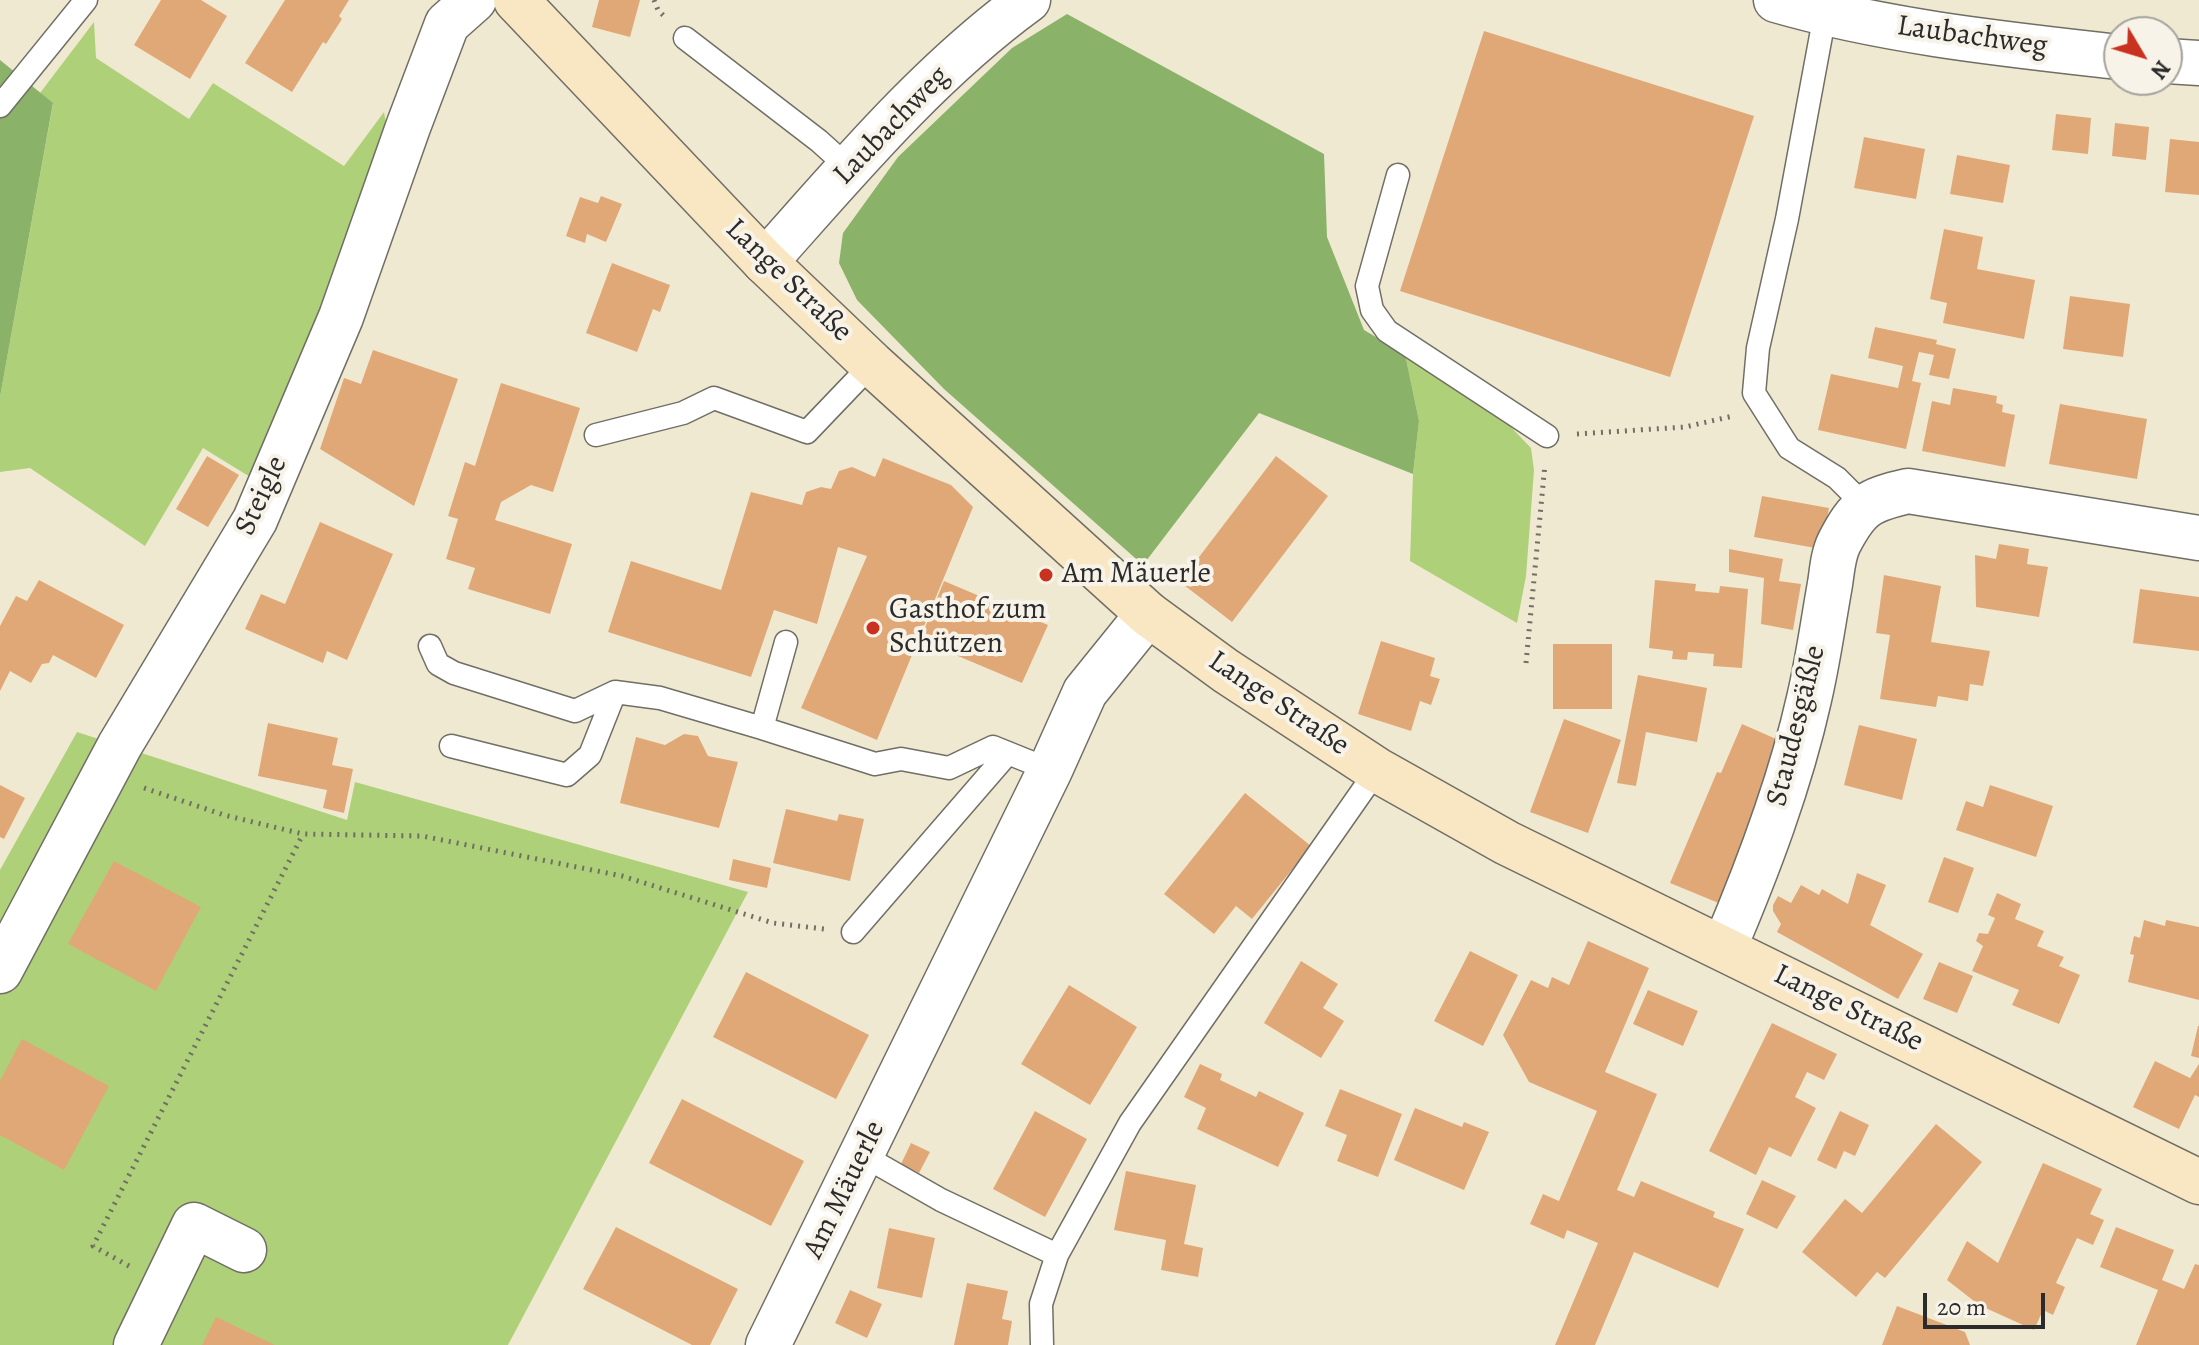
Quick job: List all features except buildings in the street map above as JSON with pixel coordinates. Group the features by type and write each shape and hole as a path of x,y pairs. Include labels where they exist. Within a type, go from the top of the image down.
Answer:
{"street":[{"name":"Steigle","path":"0,971 128,731 255,520 341,317 447,24 474,0"},
{"name":"Lange Straße","path":"516,0 765,262 872,364 1148,614 1226,671 1377,770 1507,843 2199,1182"},
{"name":"Laubachweg","path":"765,262 913,99 1028,0"},
{"name":"Laubachweg","path":"1776,0 1825,14 2003,43 2103,55"},
{"path":"1864,505 1908,491 2199,538"},
{"name":"Staudesgäßle","path":"1724,948 1786,784 1809,699 1837,547 1864,505"},
{"name":"Am Mäuerle","path":"768,1345 1050,770 1085,692 1148,614"},
{"path":"136,1345 194,1225 244,1250"}],"lane":[{"path":"0,106 86,0"},
{"path":"1825,14 1787,219 1758,348 1754,393 1789,448 1837,478 1864,505"},
{"path":"685,38 819,141 849,168"},
{"path":"1398,175 1367,286 1372,310 1387,331 1547,436"},
{"path":"596,435 683,413 714,398 807,432 872,364"},
{"path":"762,728 786,642"},
{"path":"430,646 438,664 454,673 575,711 615,692 660,698 875,764 901,759 949,768 993,747 1050,770"},
{"path":"451,746 567,775 590,755 615,692"},
{"path":"853,932 1008,753"},
{"path":"1042,1345 1041,1304 1057,1255 1130,1123 1377,770"},
{"path":"862,1155 941,1200 1057,1255"}],"path":[{"path":"1526,663 1547,436 1685,427 1764,410"},
{"path":"107,770 138,786 224,815 303,834 422,836 622,876 773,923 853,932"},
{"path":"164,1286 93,1246 303,834"}],"green space":[{"path":"1067,14 1324,154 1327,237 1364,330 1405,354 1419,421 1413,474 1259,413 1143,565 944,389 857,300 839,263 843,233 898,157 1012,48"},
{"path":"94,22 96,58 189,119 213,83 344,166 384,112 388,135 255,480 203,448 145,546 30,468 0,472 0,397 53,104 40,93"},
{"path":"0,60 53,103 0,397"},
{"path":"1405,354 1506,422 1531,448 1534,470 1526,576 1517,623 1410,561 1413,474 1419,421"},
{"path":"77,732 347,820 355,782 748,892 508,1345 0,1345 0,870"}],"place":[{"name":"Am Mäuerle","path":"1046,575"},
{"name":"Gasthof zum Schützen","path":"873,628"}]}
